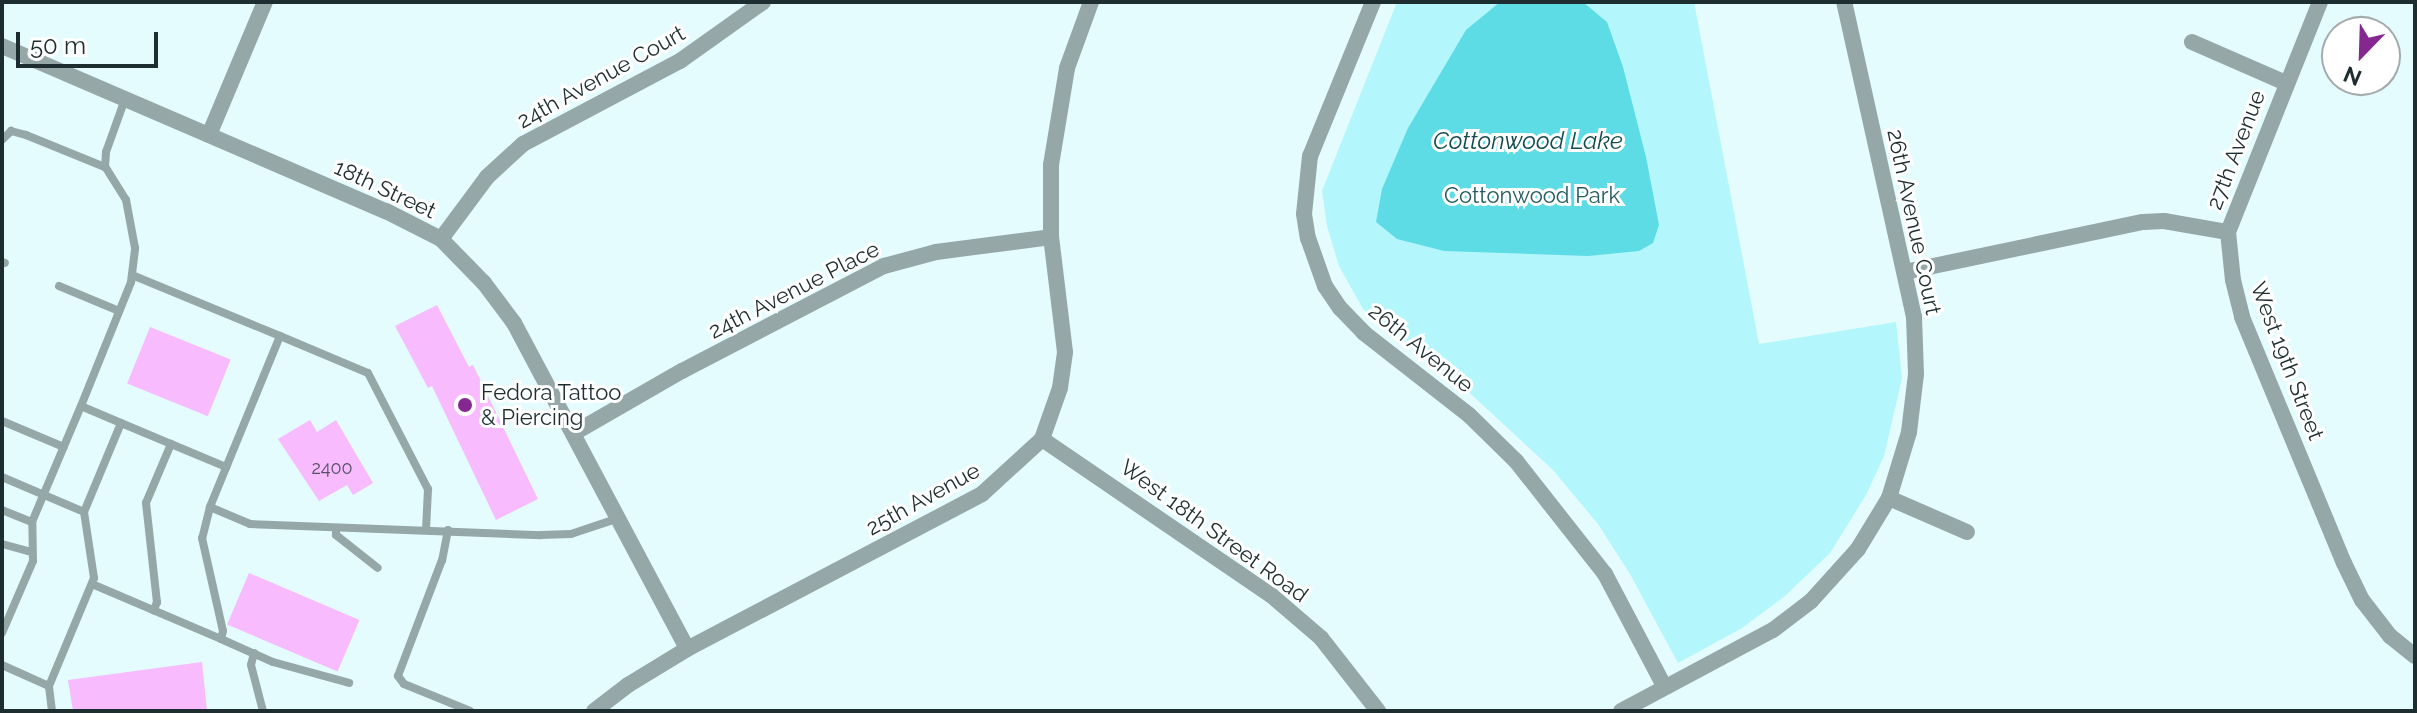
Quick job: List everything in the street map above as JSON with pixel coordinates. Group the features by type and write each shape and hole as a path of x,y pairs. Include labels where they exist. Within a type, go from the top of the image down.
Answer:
{"street":[{"path":"209,135 265,2"},
{"name":"24th Avenue Court","path":"441,239 487,177 523,144 680,61 763,2"},
{"name":"25th Avenue","path":"594,711 628,685 687,649 982,494 1042,439 1060,388 1065,352 1051,237 1051,165 1061,94 1091,2"},
{"name":"26th Avenue","path":"1373,2 1310,156 1304,214 1308,238 1325,286 1340,308 1364,333 1469,415 1516,461 1605,574 1664,686"},
{"name":"26th Avenue Court","path":"1621,711 1773,630 1811,601 1858,549 1889,498 1909,432 1916,374 1914,317 1844,2"},
{"name":"27th Avenue","path":"2228,232 2320,2"},
{"name":"27th Avenue","path":"2192,42 2286,83"},
{"name":"18th Street","path":"2,46 386,211 441,239 484,283 514,323 687,649"},
{"path":"1905,272 2143,222 2164,221 2228,232"},
{"name":"West 19th Street","path":"2228,232 2233,280 2242,317 2344,563 2362,600 2390,636 2415,656"},
{"name":"24th Avenue Place","path":"574,433 682,371 884,266 936,252 1051,237"},
{"name":"West 18th Street Road","path":"1042,439 1271,595 1321,638 1378,711"},
{"path":"1889,498 1967,532"}],"lane":[{"path":"105,167 106,152 125,99"},
{"path":"2,140 11,131 105,167 126,200 135,248 132,275 119,311 32,522 33,561 2,633"},
{"path":"132,275 368,373 428,489 426,530"},
{"path":"59,286 119,311"},
{"path":"221,639 223,631 202,538 210,507 280,336"},
{"path":"81,406 226,467"},
{"path":"2,421 64,447"},
{"path":"52,711 49,686 92,584 84,512 121,423"},
{"path":"154,610 157,602 146,503 171,444"},
{"path":"2,477 84,512"},
{"path":"210,507 250,524 336,529 571,534 620,518"},
{"path":"2,510 32,522"},
{"path":"336,529 336,535 378,568"},
{"path":"448,530 442,560 398,676 404,684 470,711"},
{"path":"2,544 31,552"},
{"path":"92,584 254,653 349,683"},
{"path":"254,653 251,665 263,711"},
{"path":"2,665 49,686"}],"green space":[{"name":"Cottonwood Park","path":"1397,2 1694,2 1759,344 1896,322 1902,378 1884,456 1866,495 1830,553 1785,596 1742,628 1678,663 1630,574 1598,524 1553,470 1460,384 1363,309 1339,266 1327,226 1322,191"}],"water":[{"name":"Cottonwood Lake","path":"1500,2 1583,2 1607,22 1623,67 1646,157 1659,225 1653,243 1639,251 1588,256 1444,251 1397,239 1376,222 1382,189 1408,128 1466,30"}],"building":[{"path":"437,305 469,367 473,365 538,499 496,520 432,386 428,388 395,326"},
{"path":"150,327 231,360 208,416 127,384"},
{"path":"310,420 317,432 336,420 373,483 353,495 347,485 319,501 278,439"},
{"path":"249,573 359,620 338,671 227,625"},
{"path":"202,662 207,711 73,711 68,680"}],"place":[{"name":"Fedora Tattoo & Piercing","path":"465,405"}]}
